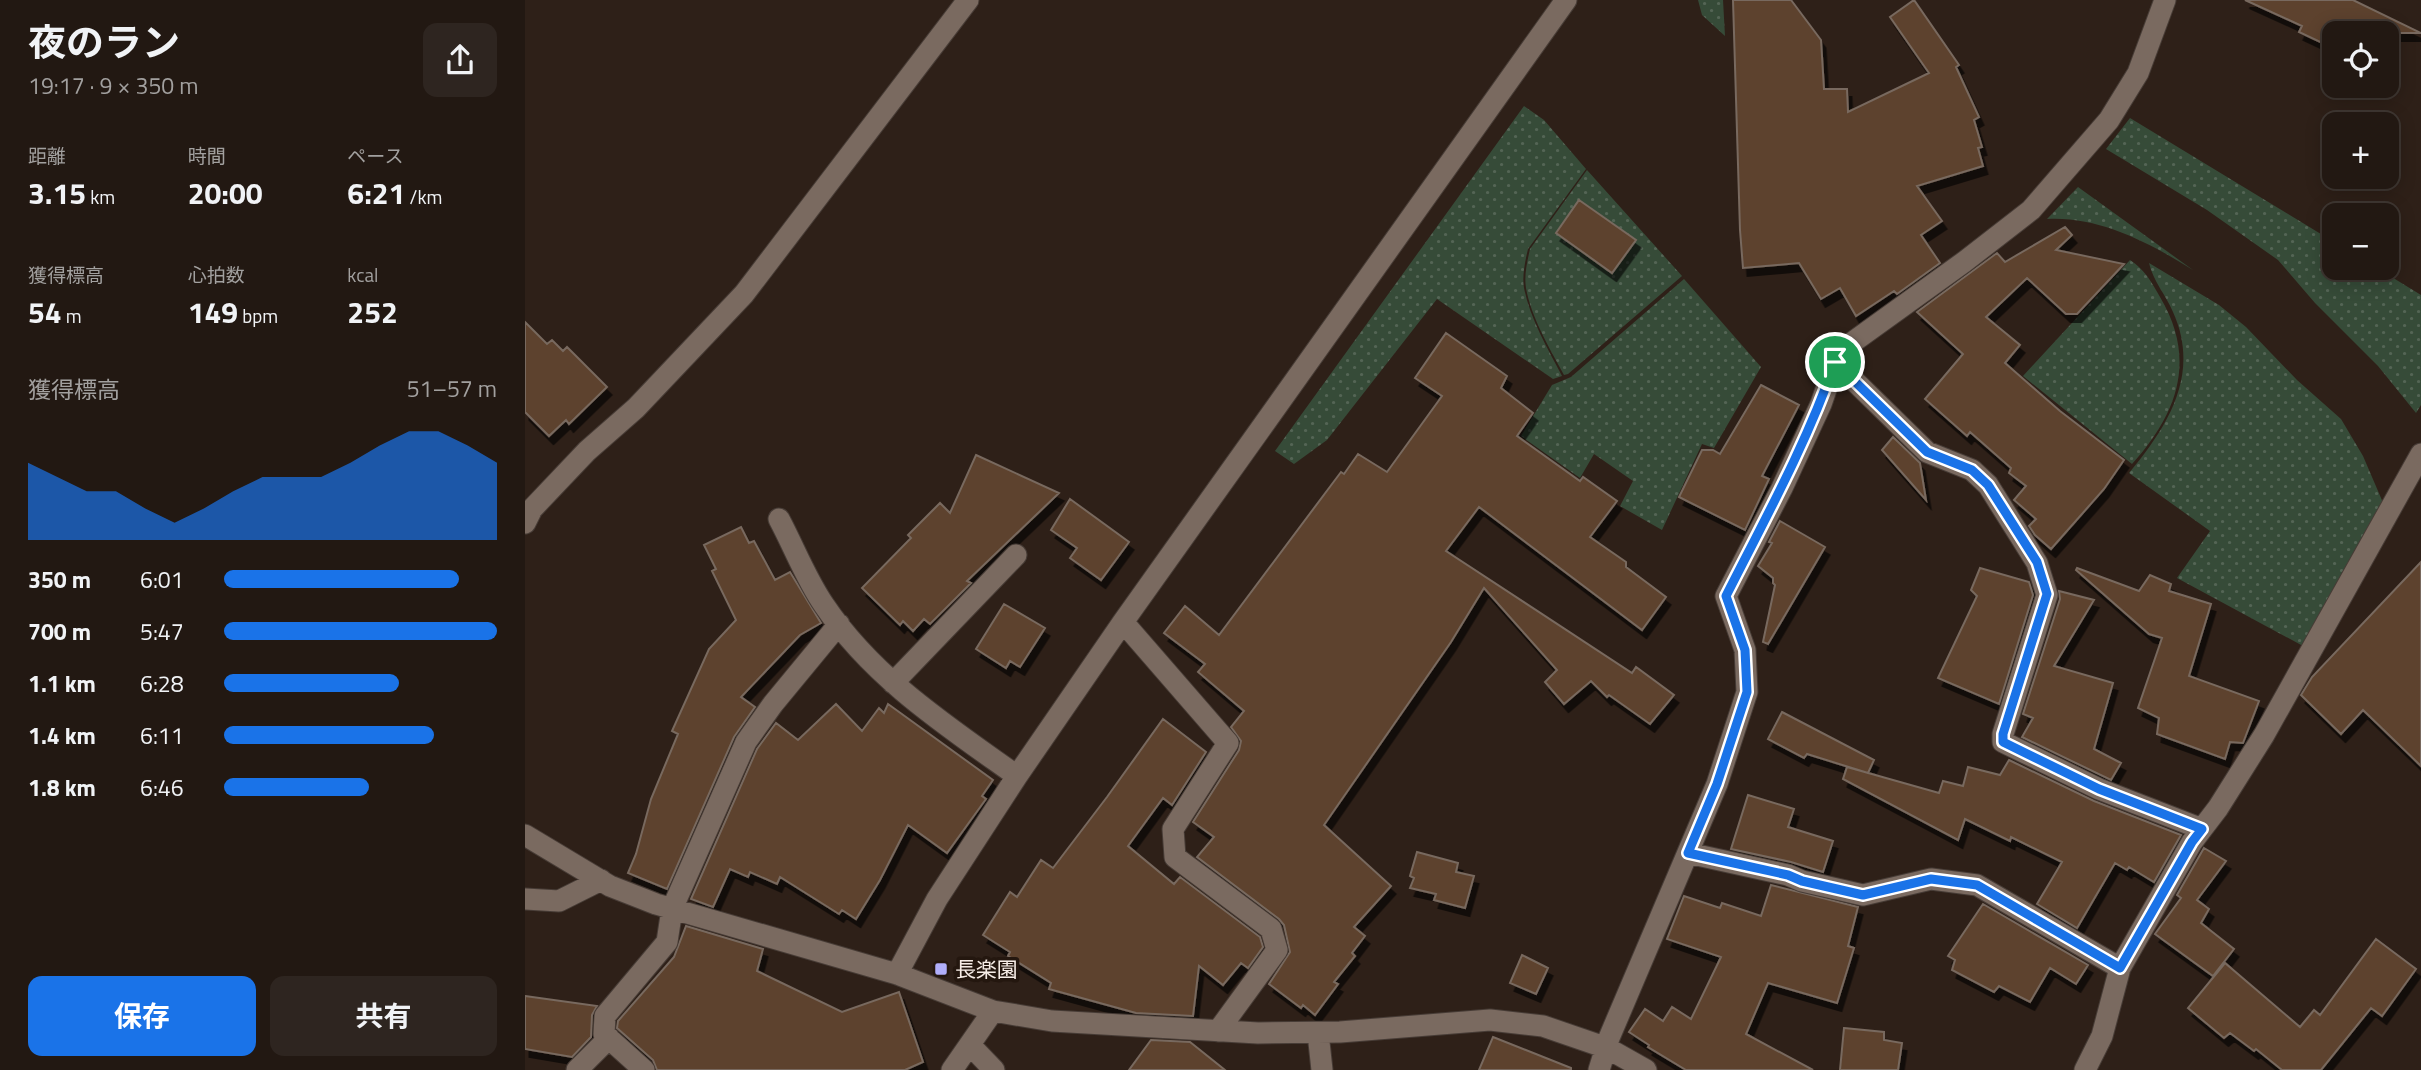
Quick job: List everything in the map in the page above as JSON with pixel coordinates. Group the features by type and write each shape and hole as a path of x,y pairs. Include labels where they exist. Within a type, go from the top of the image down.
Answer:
{"street":[{"path":"525,523 532,509 587,451 636,408 744,294 968,0"},
{"path":"897,974 937,899 1017,776 1123,622 1566,0"},
{"path":"1599,1070 1717,784 1747,692 1745,650 1726,596 1821,404 1839,352 2031,210 2109,120 2138,73 2165,0"},
{"path":"1835,362 1927,452 1972,470 1988,485 2037,562 2047,594 2003,734 2003,742 2099,789 2202,829"},
{"path":"2085,1070 2102,1036 2120,968 2192,842 2218,808 2264,734 2421,454"},
{"path":"779,519 824,605 874,666 919,706 1017,776"},
{"path":"893,683 1016,555"},
{"path":"1123,622 1228,743 1173,829 1175,857 1271,929 1277,950 1218,1031"},
{"path":"644,1070 604,1034 605,1016 667,942 672,909 746,743 773,704 839,624"},
{"path":"525,835 601,880 633,895 672,909 897,974 993,1012 1052,1021 1218,1031 1318,1032 1490,1020 1543,1026 1607,1048 1646,1070"},
{"path":"1688,853 1863,895 1931,879 1977,885 2120,968"},
{"path":"525,899 559,901 601,880"},
{"path":"952,1070 993,1012"},
{"path":"1318,1032 1322,1070"},
{"path":"577,1070 609,1038"},
{"path":"970,1045 994,1070"}],"green space":[{"path":"1698,0 1723,0 1725,36 1702,15"},
{"path":"1524,106 1544,120 1586,169 1528,249 1524,268 1524,288 1531,311 1562,376 1553,379 1437,299 1327,440 1294,464 1275,451"},
{"path":"2130,118 2322,235 2322,280 2397,280 2421,295 2421,405 2416,413 2378,366 2315,303 2278,260 2207,210 2106,149"},
{"path":"1587,170 1682,276 1564,375 1532,310 1526,288 1526,269 1530,249"},
{"path":"2078,187 2193,270 2123,233 2086,222 2047,219"},
{"path":"2130,260 2151,281 2160,297 2178,342 2180,364 2171,405 2148,445 2132,464 2023,376"},
{"path":"2149,263 2219,305 2246,327 2297,380 2341,419 2363,456 2384,505 2303,646 2177,578 2210,531 2129,473 2167,418 2182,378 2181,335"},
{"path":"1684,279 1761,367 1714,448 1702,444 1662,530 1620,506 1633,481 1594,454 1580,478 1521,436 1552,385 1571,377"}],"building":[{"path":"1733,0 1791,0 1821,40 1824,89 1847,89 1848,112 1929,73 1890,17 1914,0 1959,65 1956,67 1979,117 1974,120 1982,147 1978,148 1983,166 1917,186 1942,221 1921,235 1940,263 1897,294 1894,291 1856,316 1840,288 1821,299 1799,263 1743,268"},
{"path":"2245,0 2353,0 2396,21 2322,21 2322,43 2299,32 2302,26"},
{"path":"2399,22 2421,33 2399,33"},
{"path":"1579,200 1636,240 1612,273 1556,233"},
{"path":"2065,227 2072,235 2056,250 2124,264 2077,314 2066,314 2027,278 1986,317 2020,345 2005,363 2060,411 2124,460 2104,489 2051,549 2029,526 2036,519 2014,500 2026,486 2009,473 2011,468 1970,432 1967,436 1925,399 1963,354 1917,312 1997,253 2005,262"},
{"path":"525,322 547,344 552,340 563,351 567,347 607,387 569,424 566,420 549,436 525,412"},
{"path":"1446,333 1507,376 1501,388 1533,413 1517,436 1580,481 1583,477 1617,501 1590,537 1626,562 1626,567 1666,597 1642,630 1479,507 1446,551 1632,673 1636,667 1674,695 1650,724 1609,695 1607,697 1591,681 1564,704 1545,682 1557,670 1484,588 1451,642 1324,825 1391,886 1354,927 1365,936 1352,953 1355,956 1334,982 1338,984 1315,1015 1269,984 1290,952 1284,925 1197,857 1214,837 1193,822 1239,750 1241,741 1231,727 1244,711 1198,672 1205,664 1164,633 1185,606 1219,635 1341,472 1344,474 1358,454 1387,472 1442,396 1415,378"},
{"path":"1761,385 1799,405 1762,476 1769,479 1745,530 1679,497 1702,450 1713,450 1720,454"},
{"path":"1893,437 1920,463 1926,500 1882,450"},
{"path":"976,455 1059,493 967,581 971,583 930,624 924,619 913,631 903,621 900,625 862,588 911,538 908,535 940,503 950,513"},
{"path":"1070,499 1129,542 1101,580 1070,558 1077,548 1051,530"},
{"path":"1780,521 1825,547 1768,644 1763,642 1775,585 1773,578 1758,566 1772,543 1769,542"},
{"path":"741,527 749,543 754,541 775,580 790,572 821,623 800,635 741,697 755,707 734,737 667,889 628,873 651,799 678,734 672,731 709,649 736,620 712,571 716,569 704,545"},
{"path":"2421,562 2421,766 2363,710 2341,734 2301,695 2312,677"},
{"path":"1980,568 2029,582 2033,595 1999,704 1938,678 1977,596 1971,590"},
{"path":"2077,568 2139,591 2150,575 2171,584 2169,591 2211,604 2189,676 2259,701 2243,743 2230,742 2225,759 2157,734 2159,718 2138,708 2162,638 2149,634 2076,570"},
{"path":"2059,591 2094,600 2054,666 2113,683 2094,749 2121,763 2111,780 2022,737 2033,718 2023,714 2060,599"},
{"path":"1004,604 1045,628 1020,667 1010,661 1006,668 976,649"},
{"path":"836,704 862,731 879,708 884,713 888,704 993,780 982,796 986,799 947,853 908,825 880,880 856,919 842,910 839,914 780,877 777,884 750,872 748,877 730,869 713,907 691,899 757,749 776,723 798,740"},
{"path":"1782,712 1874,760 1868,773 1807,754 1804,758 1768,739"},
{"path":"1163,719 1206,752 1172,805 1163,798 1128,846 1174,884 1180,877 1260,937 1263,947 1248,968 1241,963 1223,985 1199,966 1193,1016 1136,1013 1049,989 1051,983 1008,956 1010,952 983,935 1010,892 1017,897 1041,860 1053,868"},
{"path":"2009,760 2094,801 2181,835 2154,882 2129,867 2127,870 2115,863 2077,928 2037,904 2062,862 2011,837 2010,841 1965,819 1958,840 1843,779 1847,767 1939,793 1943,781 1963,786 1968,767 2000,775"},
{"path":"1748,795 1794,809 1788,827 1833,841 1823,872 1731,849"},
{"path":"2204,848 2226,861 2197,900 2209,909 2201,923 2234,949 2213,976 2155,934 2181,898 2177,895"},
{"path":"1417,852 1458,863 1456,872 1474,876 1465,908 1434,900 1436,894 1410,888 1414,878 1410,876"},
{"path":"1771,885 1858,907 1848,946 1854,948 1837,1003 1768,983 1746,1034 1813,1070 1686,1070 1629,1032 1645,1009 1663,1021 1672,1007 1691,1019 1721,957 1667,939 1684,896 1720,908 1722,903 1761,916"},
{"path":"1983,904 2088,965 2076,984 2050,968 2030,1002 1999,986 1994,992 1952,970 1955,960 1948,956"},
{"path":"686,926 763,949 757,971 842,1012 899,992 923,1062 905,1070 657,1070 653,1060 617,1028 618,1021 674,957"},
{"path":"2376,939 2416,969 2382,1016 2371,1008 2321,1070 2282,1070 2230,1033 2224,1038 2188,1008 2225,963 2300,1027 2314,1010 2320,1015"},
{"path":"1522,955 1548,968 1536,994 1510,983"},
{"path":"525,996 597,1006 592,1015 591,1037 572,1057 525,1049"},
{"path":"1844,1028 1884,1032 1884,1040 1902,1043 1898,1070 1840,1070"},
{"path":"1493,1037 1571,1068 1571,1070 1479,1070"},
{"path":"1151,1040 1190,1042 1225,1070 1129,1070"}],"place":[{"name":"長楽園","path":"941,969"}],"route":[{"path":"1835,362 1927,452 1972,470 1988,485 2037,562 2047,594 2003,734 2003,742 2099,789 2202,829 2120,968 1977,885 1931,879 1863,895 1688,853 1717,784 1747,692 1745,650 1726,596 1782,488 1821,404 1835,362"}]}
